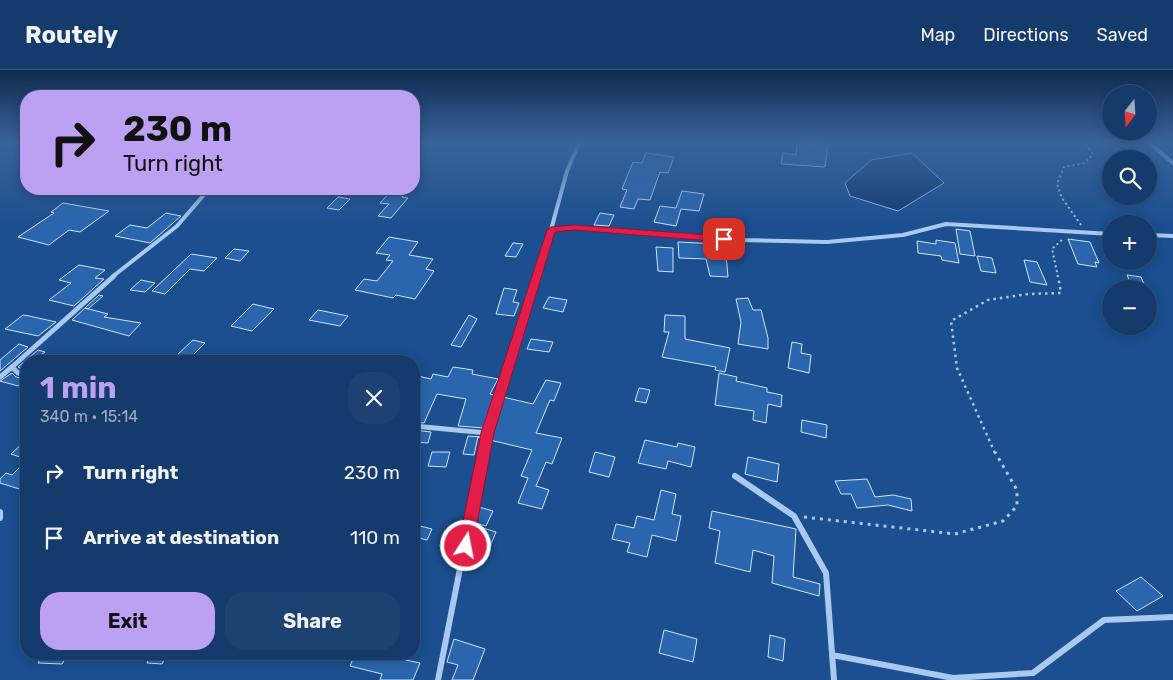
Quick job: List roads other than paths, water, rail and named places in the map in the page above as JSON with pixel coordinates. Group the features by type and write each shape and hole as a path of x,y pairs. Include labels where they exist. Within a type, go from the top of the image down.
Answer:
{"street":[{"path":"438,680 487,433 551,230 567,169"},
{"path":"25,355 114,276 173,231 204,195"},
{"path":"551,230 574,228 736,240 827,242 903,234 946,224 1102,234"},
{"path":"1157,235 1173,236"},
{"path":"0,377 20,360"},
{"path":"12,367 20,374"},
{"path":"420,427 487,433"},
{"path":"735,476 794,516 826,573 834,680"},
{"path":"0,512 0,518"},
{"path":"832,655 953,678 1003,678 1033,673 1104,620 1173,617"}],"water":[{"path":"860,169 930,169 944,183 898,211 850,196 845,183"}]}
